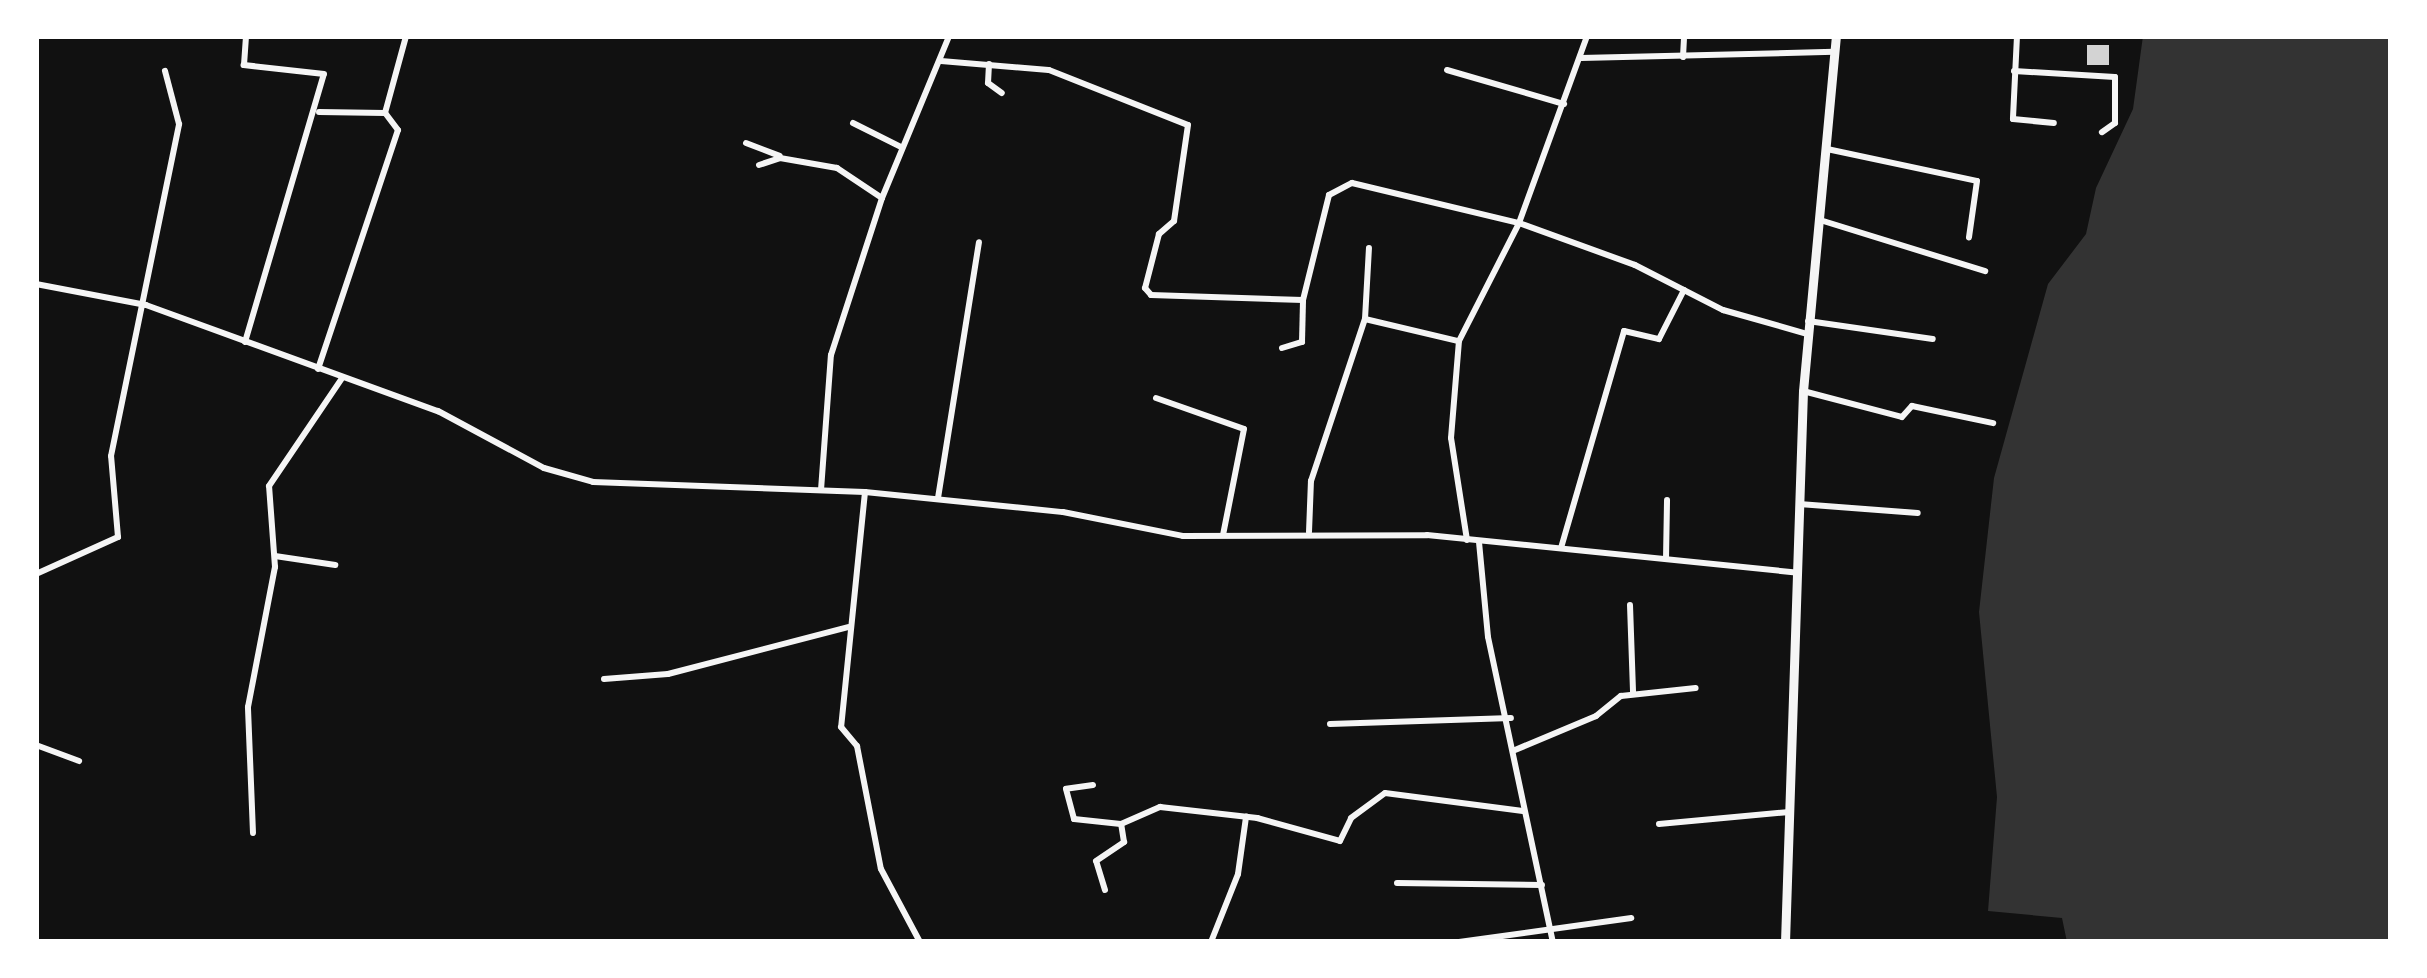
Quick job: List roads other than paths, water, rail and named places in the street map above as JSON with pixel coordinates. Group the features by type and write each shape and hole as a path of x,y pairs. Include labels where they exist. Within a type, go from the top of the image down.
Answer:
{"highway":[{"path":"1785,942 1803,391 1836,36"}],"street":[{"path":"245,342 305,126 319,112 324,74 244,65 246,36"},
{"path":"385,112 406,36"},
{"path":"820,490 828,365 882,198 949,36"},
{"path":"1467,540 1451,438 1459,341 1519,223 1587,36"},
{"path":"1682,57 1684,36"},
{"path":"2017,36 2012,119 2054,123"},
{"path":"1581,58 1834,52"},
{"path":"940,61 989,64 1093,83 1188,125 1174,220 1159,234 1145,288 1151,296 1303,300"},
{"path":"989,64 988,82 1002,94"},
{"path":"1447,70 1564,104"},
{"path":"36,574 118,537 111,456 146,305 179,124 165,71"},
{"path":"2014,71 2115,77 2115,123 2102,131"},
{"path":"319,112 385,112"},
{"path":"318,369 398,130 385,112"},
{"path":"853,123 901,147"},
{"path":"746,143 783,158 837,168 882,198"},
{"path":"1824,149 1977,181 1969,237"},
{"path":"759,165 783,158"},
{"path":"1282,348 1302,342 1303,300 1319,222 1338,185 1519,223 1807,334"},
{"path":"1817,219 1985,271"},
{"path":"938,498 979,242"},
{"path":"1309,532 1311,482 1340,415 1365,319 1370,248"},
{"path":"36,284 146,305 438,411 544,468 593,482 654,490 865,492 938,498 1183,536 1309,532 1467,540 1798,573"},
{"path":"1561,549 1586,441 1624,331 1659,340 1684,290"},
{"path":"1365,319 1459,341"},
{"path":"1808,321 1933,339"},
{"path":"253,832 248,707 275,556 268,485 342,378"},
{"path":"1803,391 1902,417 1912,406 1993,423"},
{"path":"1156,398 1244,429 1223,536"},
{"path":"865,492 841,727 857,746 881,869 920,942"},
{"path":"1666,559 1667,500"},
{"path":"1799,504 1918,513"},
{"path":"1479,542 1488,638 1511,718 1523,811 1553,942"},
{"path":"275,556 335,565"},
{"path":"1630,604 1633,693"},
{"path":"604,679 668,674 848,627"},
{"path":"1515,750 1633,693 1696,688"},
{"path":"1330,724 1511,718"},
{"path":"36,745 79,760"},
{"path":"1093,784 1066,790 1074,819 1121,824 1160,807 1246,817 1340,841 1352,818 1385,793 1523,811"},
{"path":"1659,824 1792,812"},
{"path":"1210,942 1238,874 1246,817"},
{"path":"1106,890 1096,861 1124,842 1121,824"},
{"path":"1397,883 1541,885"},
{"path":"1459,942 1630,918"}]}
